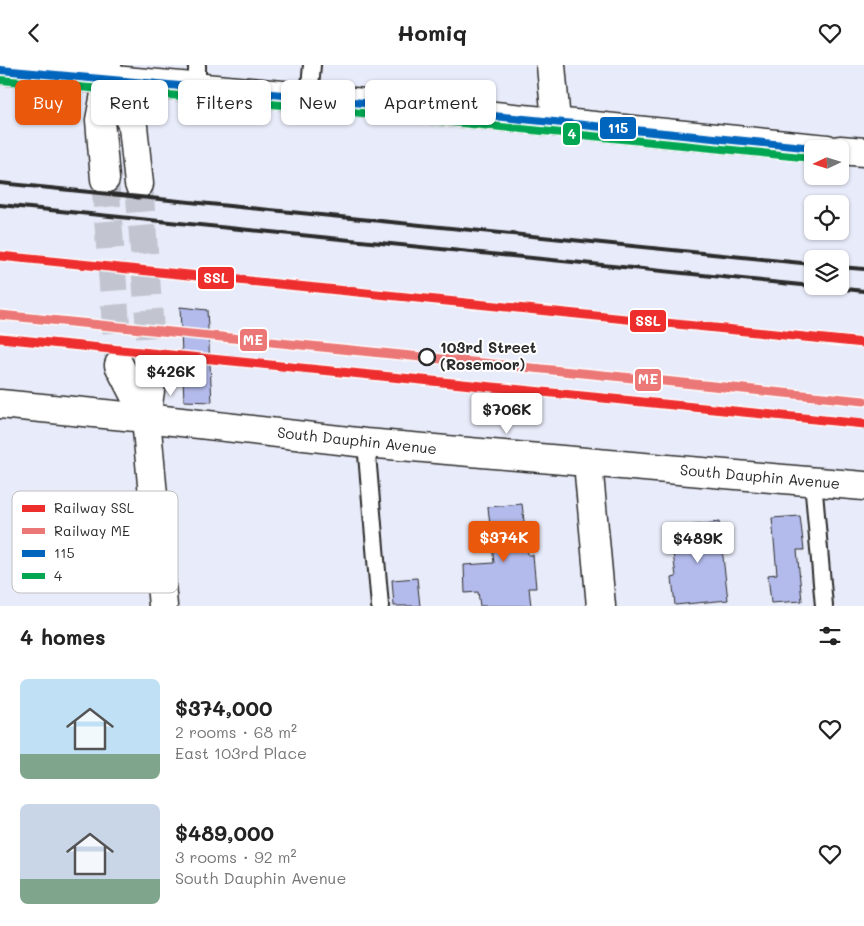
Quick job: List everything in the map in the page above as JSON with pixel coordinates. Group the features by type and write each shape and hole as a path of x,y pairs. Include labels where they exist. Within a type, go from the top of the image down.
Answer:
{"street":[{"path":"551,65 556,122"},
{"path":"0,70 107,72 197,77 281,93"},
{"path":"105,179 100,120 107,72"},
{"path":"107,72 133,126 139,184"},
{"path":"355,102 804,147"},
{"path":"849,151 864,152"},
{"path":"119,365 146,418"},
{"path":"153,370 146,418 153,491"},
{"name":"South Dauphin Avenue","path":"0,404 146,418 366,443 864,486"},
{"path":"588,463 601,606"},
{"path":"162,593 163,606"}],"lane":[{"path":"311,80 312,65"},
{"path":"366,443 380,606"},
{"path":"813,481 824,606"}],"building":[{"path":"180,307 207,310 212,402 184,401"},
{"path":"522,504 528,555 533,555 536,588 529,588 531,606 480,606 478,592 465,593 464,565 494,563 488,507"},
{"path":"800,516 804,550 797,550 802,601 771,603 768,575 777,574 772,518"},
{"path":"719,522 728,600 675,605 672,578 676,577 670,528"},
{"path":"417,578 420,606 394,606 392,580"}],"tunnel":[{"path":"105,179 119,365"},
{"path":"139,184 153,370"}],"railway":[{"path":"0,183 804,263"},
{"path":"0,205 804,285"},
{"path":"849,268 864,269"},
{"path":"849,289 864,291"}],"rail line":[{"name":"SSL","path":"0,256 864,343"},
{"name":"ME","path":"0,315 864,401"},
{"name":"SSL","path":"0,338 864,424"}],"transit line":[{"name":"115","path":"0,70 283,95 804,147"},
{"name":"4","path":"0,80 282,105 804,157"}],"place":[{"name":"103rd Street (Rosemoor)","path":"427,357"}]}
